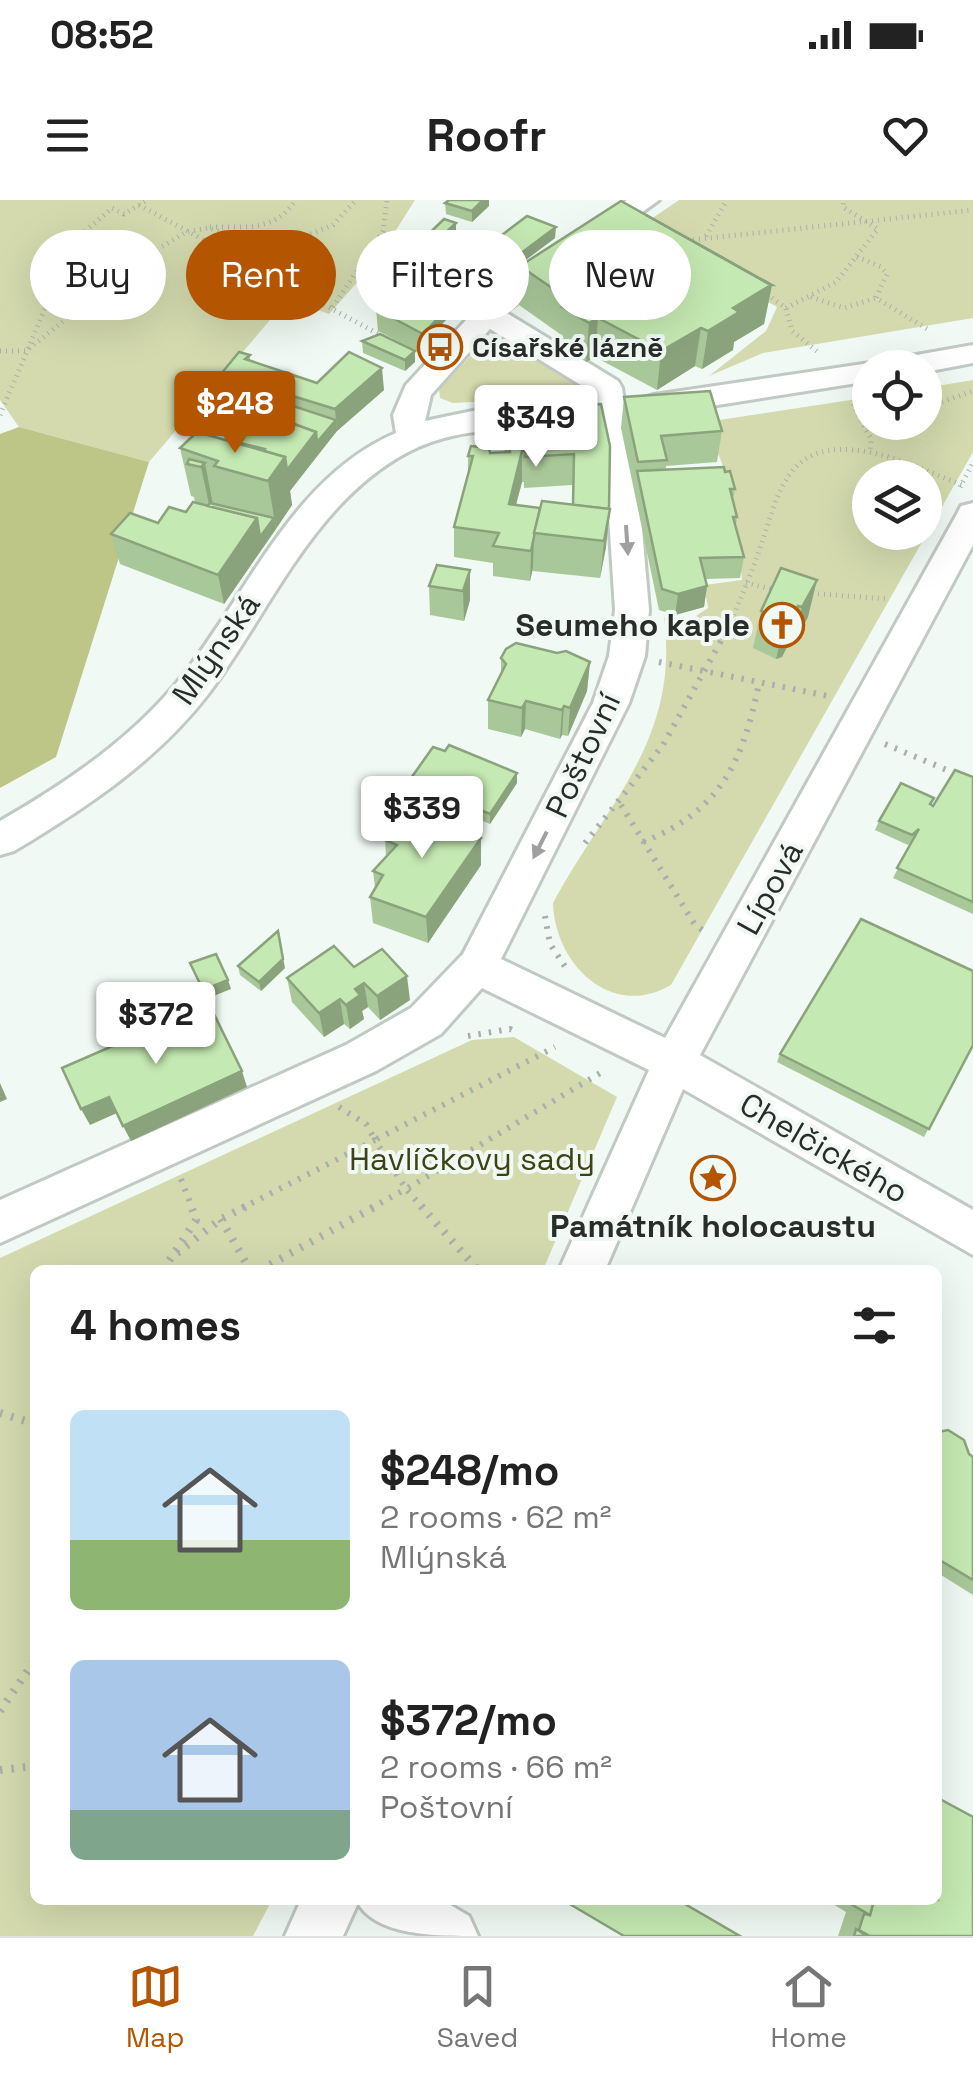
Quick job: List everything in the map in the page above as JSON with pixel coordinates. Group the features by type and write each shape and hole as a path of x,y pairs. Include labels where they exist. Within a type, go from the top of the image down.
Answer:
{"street":[{"path":"529,279 645,200"},
{"path":"413,438 408,415 417,392 482,320"},
{"path":"497,320 607,388 607,410"},
{"path":"942,359 973,354"},
{"name":"Mlýnská","path":"0,840 73,798 136,747 196,684 320,504 354,473 413,438 436,428 484,418 678,404 852,375"},
{"name":"Poštovní","path":"0,1222 177,1169 310,1084 426,1022 477,966 603,719 627,656 632,610 625,517 607,410"},
{"name":"Lípová","path":"584,1265 674,1062 922,608 968,534"},
{"path":"477,966 674,1062"},
{"name":"Chelčického","path":"674,1062 969,1221"},
{"path":"314,1936 328,1905"},
{"path":"394,1905 449,1936"}],"path":[{"path":"0,415 73,242 121,200"},
{"path":"112,208 124,214 147,200"},
{"path":"199,230 266,227 286,215 296,200"},
{"path":"204,228 256,243 291,243 319,236 336,225 356,200"},
{"path":"336,305 383,231 387,200"},
{"path":"706,236 727,200"},
{"path":"786,308 836,282 878,229 843,207 844,200"},
{"path":"139,205 186,230"},
{"path":"691,239 973,210"},
{"path":"0,351 26,351 167,241 186,235"},
{"path":"811,297 836,309 850,310 876,298 887,274 882,267 857,257"},
{"path":"750,284 786,308 792,332 812,346"},
{"path":"876,298 929,330"},
{"path":"336,309 438,368"},
{"path":"942,402 973,390"},
{"path":"870,453 871,440"},
{"path":"580,848 621,806 659,752 704,671 746,583 772,501 784,479 815,454 846,448 973,488"},
{"path":"746,583 785,592"},
{"path":"799,593 872,594 922,608"},
{"path":"704,671 758,683 862,719 972,780"},
{"path":"642,842 672,833 701,814 726,781 742,744 758,683"},
{"path":"621,806 695,925 736,950"},
{"path":"542,902 550,944 567,970"},
{"path":"452,1038 510,1029 525,1035"},
{"path":"540,1041 571,1056"},
{"path":"177,1253 221,1219 555,1047"},
{"path":"586,1064 655,1108"},
{"path":"269,1265 602,1072"},
{"path":"324,1099 366,1124 406,1189 474,1265"},
{"path":"167,1265 196,1220 177,1169"},
{"path":"221,1219 247,1265"},
{"path":"0,1413 30,1422"},
{"path":"0,1711 30,1667"},
{"path":"0,1770 30,1767"}],"green space":[{"path":"0,200 415,200 396,230 356,230 356,284 336,306 336,230 186,230 186,320 270,320 149,462 19,427 0,400"},
{"path":"679,200 973,200 973,318 763,353 709,376 766,331 777,307 691,258 691,230 638,228"},
{"path":"496,336 579,384 583,392 571,397 453,403 440,398 439,389 487,339"},
{"path":"973,380 973,452 942,507 942,460 852,460 852,550 917,550 671,985 649,994 628,996 608,991 575,965 556,925 553,903 616,801 650,735 661,699 666,660 664,617 693,618 708,608 704,585 742,580 733,492 706,422 852,400 852,440 942,440 942,385"},
{"path":"19,427 149,462 56,757 0,788 0,434"},
{"name":"Havlíčkovy sady","path":"514,1037 617,1097 545,1265 30,1265 30,1905 269,1905 253,1936 0,1936 0,1258 472,1040"}],"building":[{"path":"483,200 472,211 445,203"},
{"path":"621,201 673,230 576,230"},
{"path":"527,216 556,227 529,247 529,230 509,230"},
{"path":"444,219 456,223 448,230 433,230"},
{"path":"691,240 771,285 733,308 739,312 708,331 701,328 661,351 602,320 691,320"},
{"path":"549,247 549,286 529,272 529,260"},
{"path":"397,320 436,320 423,334"},
{"path":"380,334 415,351 405,360 362,341"},
{"path":"239,352 250,355 245,359 317,383 349,352 382,368 335,409 221,374"},
{"path":"710,391 722,431 661,436 667,460 638,462 624,397"},
{"path":"239,400 276,417 287,404 336,420 317,442 316,432 272,416 265,423 229,410"},
{"path":"601,404 610,446 609,509 573,505 574,454 525,457 526,451 522,451 509,504 540,508 531,551 493,546 499,533 454,527 473,456 468,456 471,446 489,448 490,453 510,452 504,410"},
{"path":"272,416 316,432 287,470 285,457 227,440 245,418 264,424"},
{"path":"197,432 285,457 268,481 214,466 218,461 180,448"},
{"path":"189,459 205,463 201,467 187,464"},
{"path":"724,467 725,472 730,471 735,489 730,489 737,517 733,517 744,557 700,558 707,586 678,594 662,589 637,471"},
{"path":"542,501 610,509 604,541 534,533"},
{"path":"193,502 257,518 218,575 111,534 130,513 158,523 169,507 186,512"},
{"path":"210,503 274,518 260,537 257,518 208,506"},
{"path":"437,565 470,570 463,591 429,586"},
{"path":"781,568 817,580 802,607 798,606 791,620 785,622 761,611"},
{"path":"516,643 557,653 566,651 590,662 570,708 564,706 562,710 526,701 522,708 488,700 506,664 501,658"},
{"path":"449,745 517,773 490,814 466,804 461,811 444,804 448,797 409,781 433,747 445,751"},
{"path":"955,770 973,777 973,902 897,868 919,829 912,835 879,821 901,783 934,798 930,804 933,806"},
{"path":"408,807 440,815 481,838 426,917 370,897 383,875 373,871 397,845 385,840"},
{"path":"861,919 973,971 973,1045 929,1129 780,1054"},
{"path":"278,931 283,959 259,982 238,966"},
{"path":"334,946 354,967 382,949 407,976 377,996 364,983 355,989 360,995 346,1005 340,999 319,1013 287,978"},
{"path":"216,954 228,980 203,990 190,963"},
{"path":"209,1004 242,1071 123,1126 109,1097 81,1109 62,1068"},
{"path":"948,1430 964,1440 973,1457 973,1580 942,1561 942,1431"},
{"path":"942,1800 973,1817 973,1936 870,1936 859,1930 864,1914 870,1915 873,1905 942,1905"},
{"path":"571,1905 687,1905 740,1936 624,1936"},
{"path":"853,1905 873,1905 870,1915"}],"place":[{"name":"Císařské lázně","path":"440,347"},
{"name":"Seumeho kaple","path":"782,625"},
{"name":"Památník holocaustu","path":"713,1178"}]}
